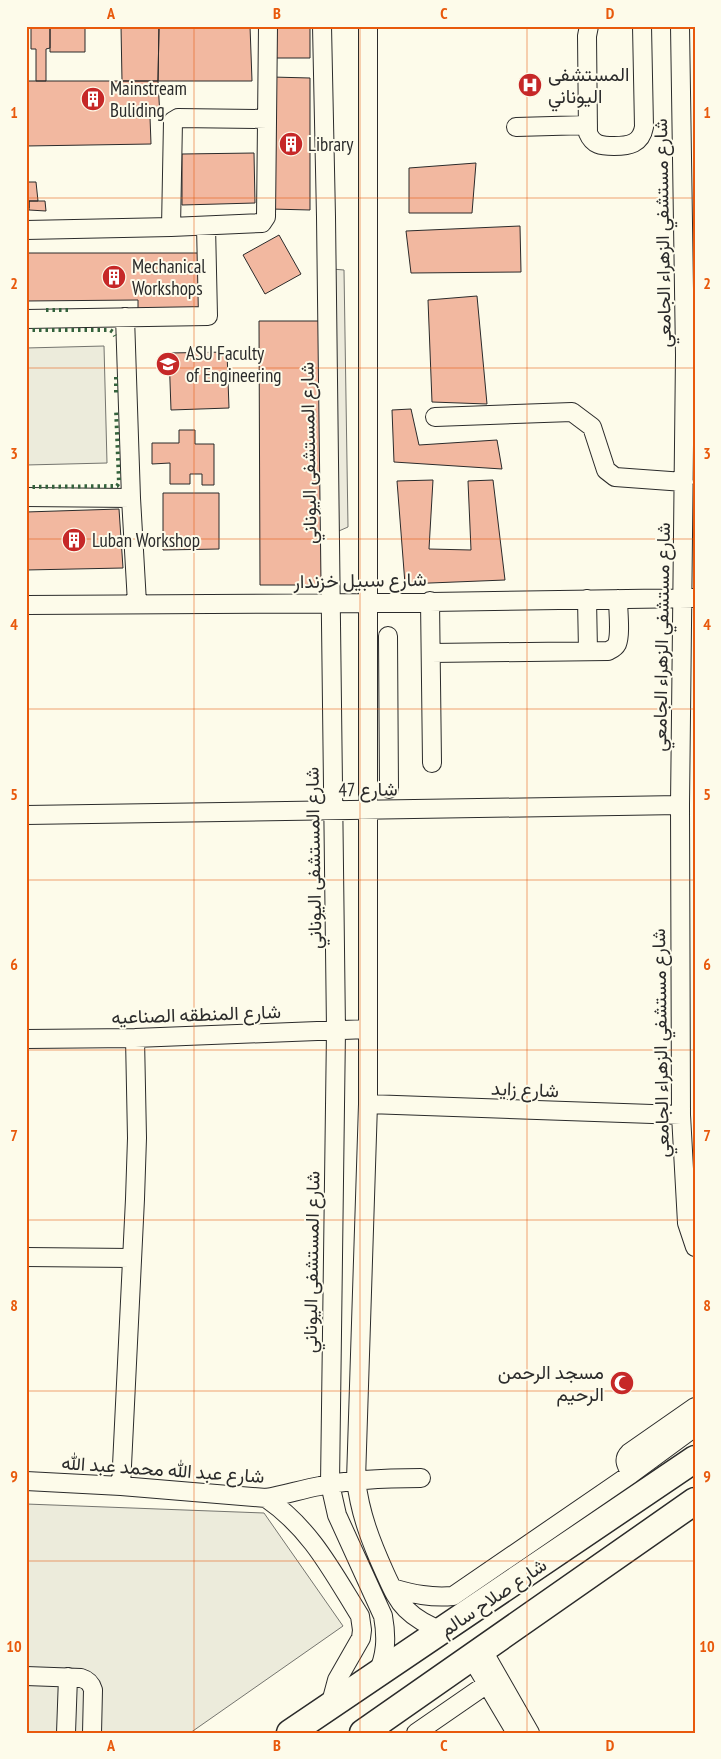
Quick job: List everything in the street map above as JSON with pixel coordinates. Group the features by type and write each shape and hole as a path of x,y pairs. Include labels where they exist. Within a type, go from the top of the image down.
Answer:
{"highway":[{"name":"شارع صلاح سالم","path":"290,1733 695,1459"},
{"name":"شارع صلاح سالم","path":"363,1733 695,1501"}],"street":[{"path":"26,230 258,224 264,220 266,217 268,26"},
{"name":"شارع المستشفى اليوناني","path":"322,26 336,1030 330,1484 336,1515 383,1616 386,1646 383,1661 377,1675"},
{"path":"368,26 368,1104 356,1480 365,1527 392,1588 405,1608 416,1618 442,1631"},
{"path":"589,26 587,29 588,133 596,144 604,146 628,146 643,134 642,26"},
{"name":"شارع مستشفي الزهراء الجامعي","path":"680,26 690,355 684,482 689,598 680,805 680,1115 687,1223 695,1247"},
{"path":"171,227 173,121 178,118 267,119"},
{"path":"516,127 588,125"},
{"path":"26,319 208,316 206,226"},
{"path":"125,317 131,498 137,603"},
{"path":"435,417 572,412 592,427 606,470 615,477 684,482"},
{"path":"26,497 131,498"},
{"name":"شارع سبيل خزندار","path":"26,605 367,603 689,598"},
{"path":"587,599 588,651"},
{"path":"431,653 608,651 617,645 618,599"},
{"path":"430,601 432,763"},
{"path":"388,636 390,790"},
{"path":"368,714 389,713"},
{"name":"شارع 47","path":"26,815 680,805"},
{"name":"شارع المنطقه الصناعيه","path":"26,1039 135,1038 368,1029"},
{"path":"121,1486 135,1200 135,1038"},
{"name":"شارع زايد","path":"368,1104 680,1115"},
{"path":"26,1257 131,1258"},
{"path":"631,1474 625,1463 626,1456 695,1407"},
{"path":"392,1588 418,1595 453,1596 631,1474 695,1427"},
{"name":"شارع عبد الله محمد عبد الله","path":"26,1482 121,1486 266,1498 356,1480 421,1478"},
{"path":"266,1498 281,1508 306,1532 360,1616 361,1638 337,1680 330,1706"},
{"path":"468,1659 487,1684 516,1733"},
{"path":"468,1659 468,1697"},
{"path":"468,1659 530,1733"},
{"path":"26,1676 68,1677 87,1680 93,1690 92,1733"},
{"path":"66,1733 68,1677"},
{"path":"416,1733 487,1684"}],"shaded area":[{"path":"332,269 344,270 348,527 332,534"},
{"path":"104,346 107,463 26,465 26,348"},
{"path":"26,1504 264,1513 343,1626 190,1733 26,1733"}],"building":[{"path":"31,26 50,26 50,48 46,49 46,81 36,81 36,49 31,49"},
{"path":"50,26 85,26 85,52 50,52"},
{"path":"121,26 159,26 158,81 122,81"},
{"path":"159,26 250,26 252,81 158,81"},
{"path":"274,26 310,26 310,58 275,58"},
{"name":"Library","path":"272,77 310,78 310,210 271,209"},
{"name":"Mainstream Buliding","path":"26,81 158,81 160,117 150,117 151,144 26,146"},
{"path":"254,153 255,203 182,205 182,154"},
{"path":"476,163 472,213 409,213 409,168"},
{"path":"26,182 36,182 38,201 29,201 29,208 26,208"},
{"path":"29,201 45,201 46,211 29,210"},
{"path":"520,226 521,272 411,273 406,231"},
{"path":"279,235 301,274 265,294 243,255"},
{"name":"Mechanical Workshops","path":"26,253 202,253 203,311 138,311 138,300 26,301"},
{"path":"477,296 487,404 432,402 428,300"},
{"path":"259,321 324,321 324,585 260,585"},
{"path":"227,352 229,408 171,410 169,353"},
{"path":"411,409 419,445 497,440 502,469 394,462 392,410"},
{"path":"179,430 195,430 195,444 214,444 214,485 202,485 202,474 190,474 190,484 170,484 170,463 152,464 152,443 179,443"},
{"path":"433,480 429,549 471,550 468,481 493,480 505,580 405,584 397,481"},
{"path":"163,493 219,493 219,549 163,550"},
{"name":"Luban Workshop","path":"119,509 123,568 26,570 26,512"}],"hedge":[{"path":"46,310 71,310"},
{"path":"26,330 110,330 115,336"},
{"path":"116,377 116,393"},
{"path":"26,487 117,486 119,483 116,409"}],"place":[{"name":"المستشفى اليوناني","path":"530,85"},
{"name":"Mainstream Buliding","path":"93,99"},
{"name":"Library","path":"291,144"},
{"name":"Mechanical Workshops","path":"114,277"},
{"name":"ASU Faculty of Engineering","path":"168,364"},
{"name":"Luban Workshop","path":"74,540"},
{"name":"مسجد الرحمن الرحيم","path":"622,1383"}]}
